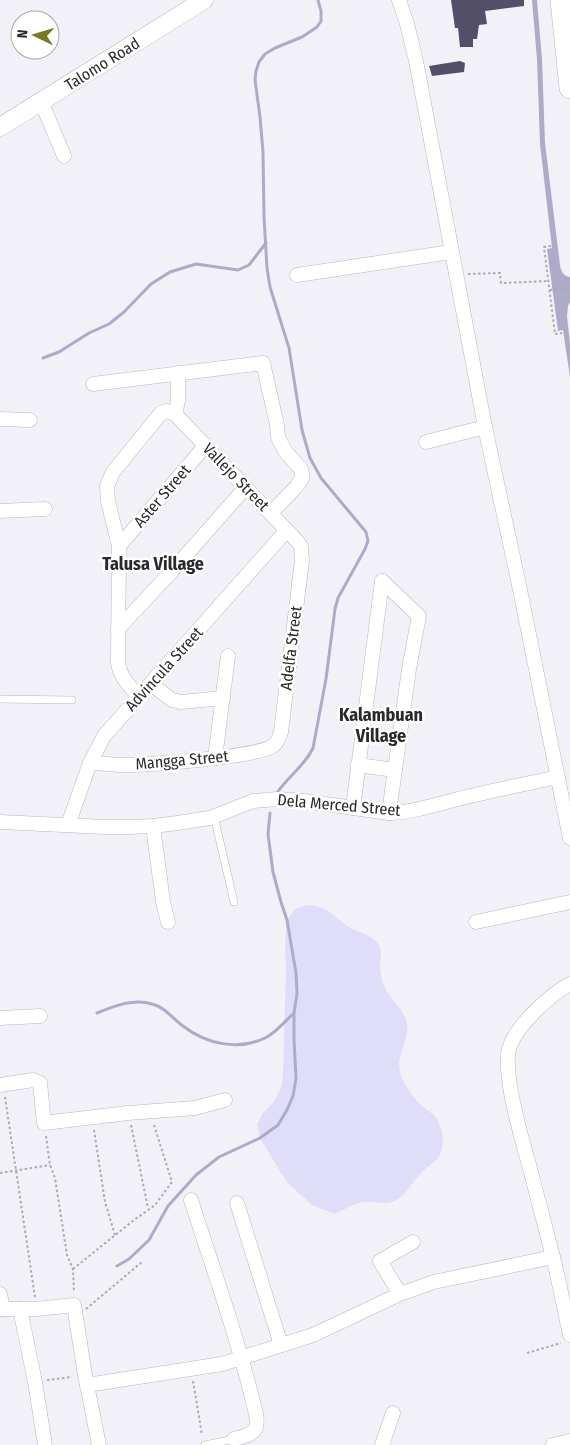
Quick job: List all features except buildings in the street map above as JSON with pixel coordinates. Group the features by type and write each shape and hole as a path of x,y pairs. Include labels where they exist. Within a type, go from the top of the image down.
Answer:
{"main road":[{"path":"561,0 570,88"}],"street":[{"path":"399,0 416,61 485,427 570,838"},
{"name":"Talomo Road","path":"0,126 194,3"},
{"path":"41,100 64,156"},
{"path":"297,275 451,252"},
{"path":"93,384 263,363 278,436 285,451 301,470 302,474 302,478 297,486 271,513"},
{"path":"139,697 120,673 118,663 119,546 107,493 109,479 113,472 160,413 171,412 178,401 178,373"},
{"name":"Vallejo Street","path":"171,412 271,513 301,547"},
{"path":"0,419 30,420"},
{"path":"426,442 485,427"},
{"name":"Aster Street","path":"119,546 206,446"},
{"path":"118,629 246,488"},
{"path":"0,511 45,509"},
{"name":"Advincula Street","path":"68,824 90,762 104,736 287,530"},
{"name":"Adelfa Street","path":"273,746 281,732 302,560 301,547"},
{"path":"352,808 382,581 418,616 388,813"},
{"path":"215,758 228,656"},
{"path":"151,684 172,700 181,702 223,698"},
{"name":"Mangga Street","path":"90,762 146,765 215,758 255,752 273,746"},
{"path":"358,766 395,770"},
{"name":"Dela Merced Street","path":"0,822 130,827 153,826 214,816 242,804 265,799 292,799 388,813 414,810 476,794 558,777"},
{"path":"153,826 163,902 168,922"},
{"path":"476,922 570,902"},
{"path":"566,1339 553,1257 517,1120 508,1064 509,1047 530,1016 570,984"},
{"path":"0,1018 40,1016"},
{"path":"2,1085 33,1080 40,1083 44,1123 128,1113 196,1108 225,1100"},
{"path":"191,1200 242,1358 255,1411 256,1430 251,1434 234,1439"},
{"path":"237,1203 281,1345"},
{"path":"400,1294 380,1261 413,1242"},
{"path":"86,1380 222,1364 313,1335 400,1294 434,1282 553,1257"},
{"path":"0,1294 1,1309 75,1311 99,1445"},
{"path":"20,1309 35,1382 45,1445"},
{"path":"382,1445 393,1413"},
{"path":"553,1445 570,1441"}],"lane":[{"path":"0,699 72,700"},
{"path":"214,816 234,902"},
{"path":"204,1442 234,1439"}],"path":[{"path":"551,246 544,247 551,290 555,334 562,333"},
{"path":"455,275 500,273 501,283 549,282"},
{"path":"551,290 570,288"},
{"path":"2,1085 37,1309"},
{"path":"73,1269 155,1205 172,1182 150,1112"},
{"path":"128,1113 148,1210"},
{"path":"92,1118 105,1202 115,1235"},
{"path":"44,1123 67,1255 73,1269 75,1311"},
{"path":"0,1173 50,1166"},
{"path":"75,1311 142,1262"},
{"path":"527,1353 566,1339"},
{"path":"190,1369 204,1442"},
{"path":"35,1382 86,1380"}],"shaded area":[{"path":"532,0 537,0 542,59 545,143 560,265 563,273 570,277 570,302 567,316 570,343 570,377 563,330 558,331 547,249 552,248 540,144 537,59"},
{"path":"307,905 327,910 349,927 372,938 379,946 383,983 389,995 403,1013 407,1024 406,1036 399,1061 401,1075 412,1095 439,1122 443,1138 442,1149 438,1158 417,1177 397,1200 386,1203 362,1202 335,1214 312,1205 289,1184 260,1138 257,1124 263,1113 273,1103 281,1088 283,1075 287,920 295,909"}],"waterway":[{"path":"277,793 305,761 313,748 326,679 335,609 338,598 368,541 366,532 321,478 310,458 302,430 289,348 270,287 267,268 263,152 255,80 256,71 259,62 265,54 302,37 317,27 321,21 318,0"},
{"path":"43,358 59,352 89,333 109,324 124,312 151,284 170,272 196,264 238,270 249,265 266,243"},
{"path":"117,1266 129,1259 149,1240 168,1206 196,1175 219,1157 260,1138 278,1125 293,1096 296,1079 294,1039 294,1013 297,994 296,973 287,920 273,872 268,834 270,813"},
{"path":"97,1013 131,1002 145,1002 161,1008 183,1026 202,1037 222,1044 233,1045 255,1042 269,1036 294,1013"}],"district":[{"name":"Talusa Village","path":"153,564"},
{"name":"Kalambuan Village","path":"381,725"}]}
